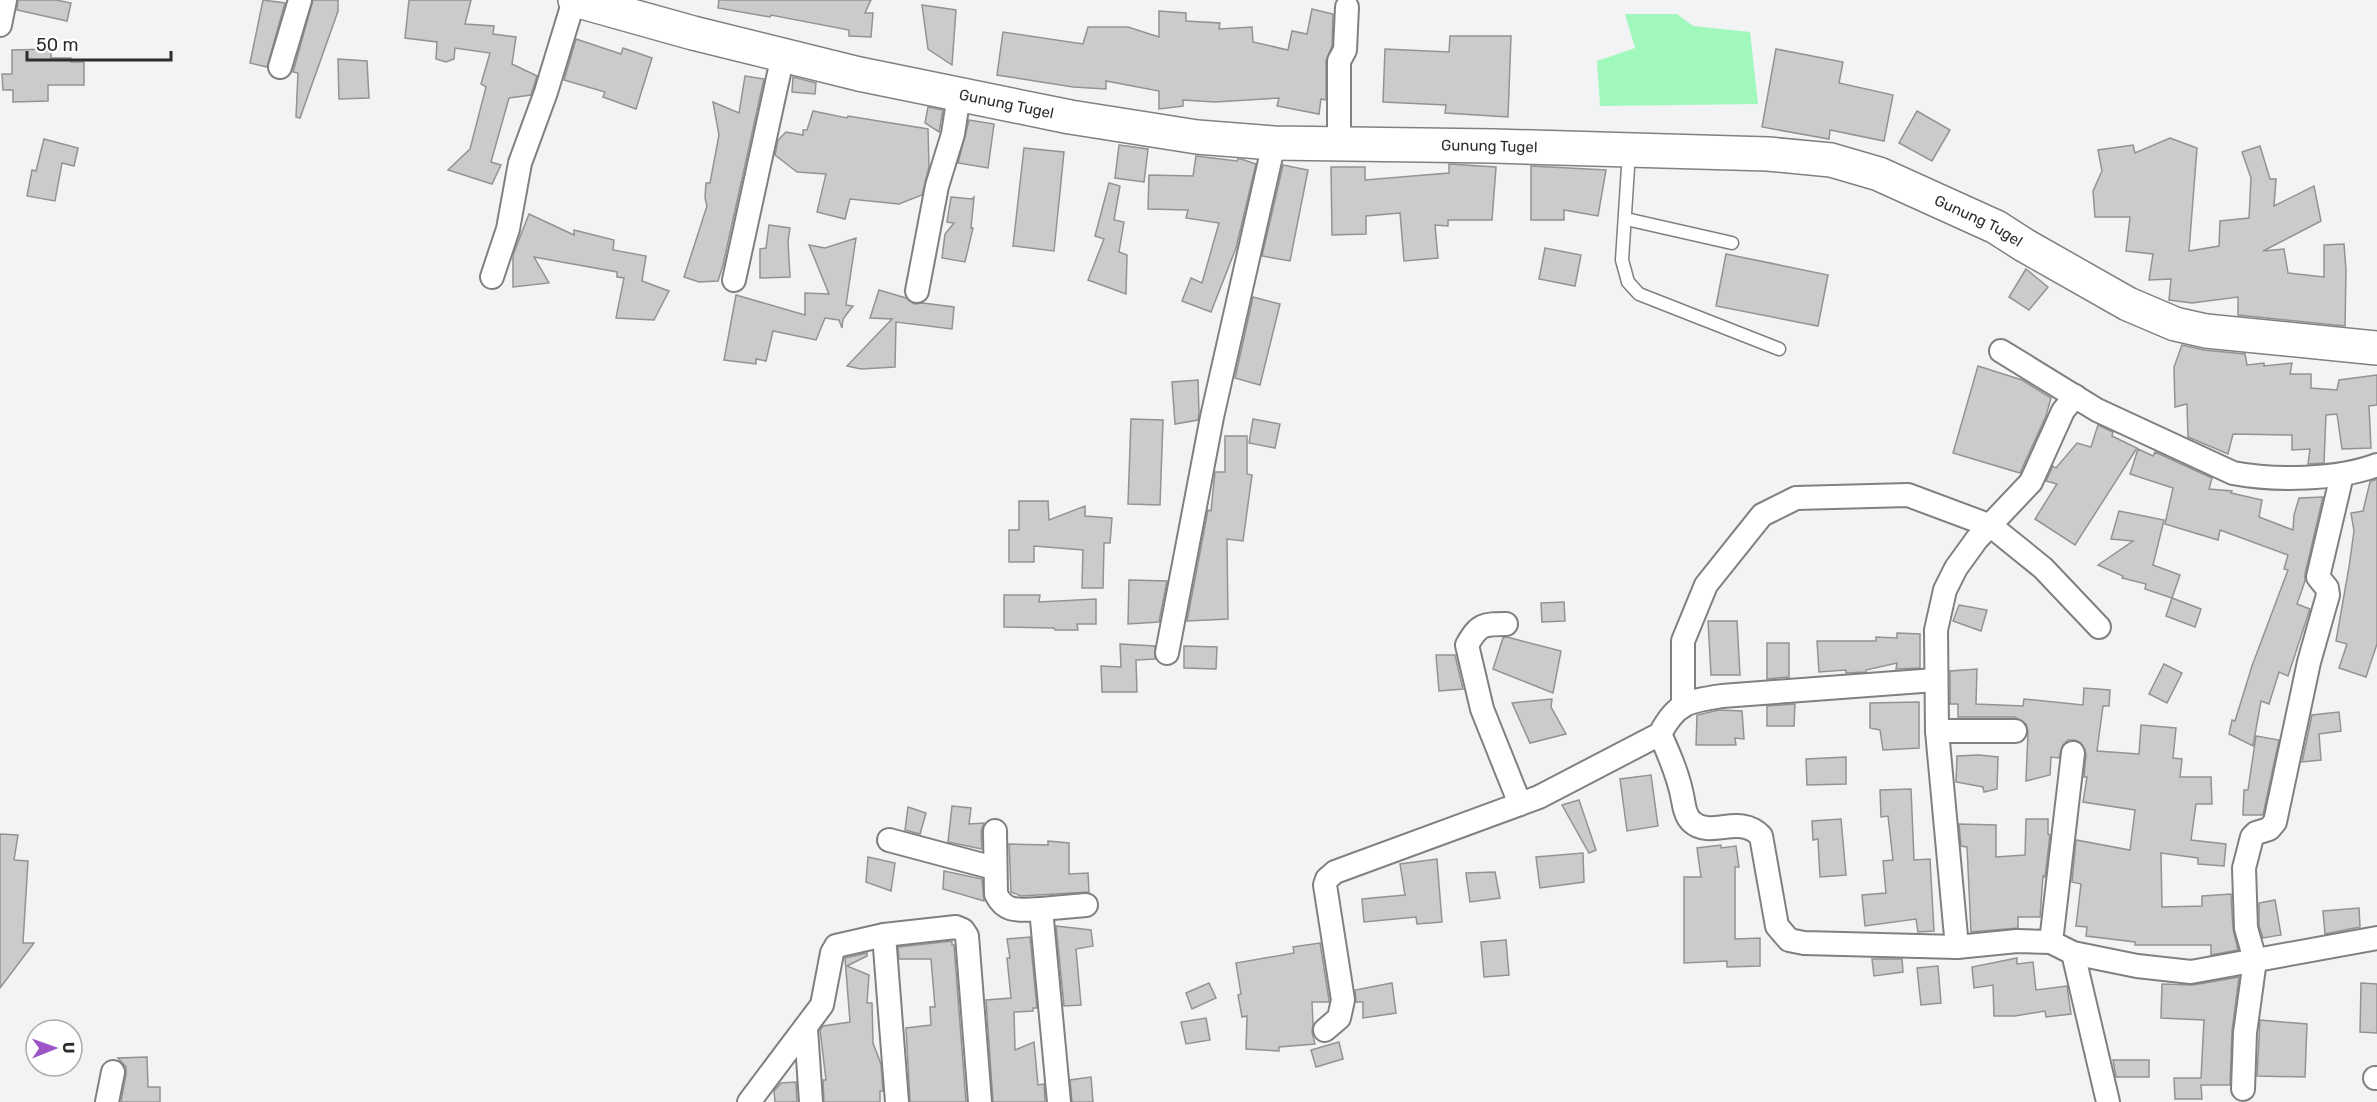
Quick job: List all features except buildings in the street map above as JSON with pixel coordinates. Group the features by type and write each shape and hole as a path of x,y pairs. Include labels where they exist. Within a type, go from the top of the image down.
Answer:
{"main road":[{"name":"Gunung Tugel","path":"575,0 693,33 959,95 1115,126 1197,137 1274,143 1768,154 1831,160 1879,174 1996,226 2024,245 2128,304 2175,324 2206,331 2377,348"}],"street":[{"path":"0,25 5,0"},
{"path":"280,67 300,0"},
{"path":"492,277 508,230 520,162 546,92 575,0"},
{"path":"1339,144 1340,61 1345,50 1347,7"},
{"path":"734,280 783,55"},
{"path":"917,291 937,186 953,134 959,95"},
{"path":"1167,653 1212,417 1274,143"},
{"path":"2001,351 2108,415 2233,474 2254,477 2342,475 2377,465"},
{"path":"1957,947 1937,731 1936,630 1945,590 1967,552 2031,482 2063,411 2075,396"},
{"path":"2243,1089 2245,1033 2255,960 2246,928 2244,868 2252,837 2256,833 2269,829 2275,822 2309,662 2328,595 2327,588 2319,580 2319,573 2342,475"},
{"path":"1683,706 1683,641 1706,585 1762,515 1796,498 1908,495 1991,526 2043,568 2099,627"},
{"path":"1506,624 1486,624 1476,630 1467,645 1482,709 1520,804"},
{"path":"1325,1030 1339,1018 1343,1000 1325,885 1330,875 1539,797 1660,734 1671,714 1693,700 1935,680"},
{"path":"1937,731 2015,731"},
{"path":"1660,734 1679,778 1685,809 1691,821 1702,828 1745,826 1753,828 1761,836 1777,926 1789,940 1804,943 1957,947 2017,942 2051,942 2073,953 2137,966 2191,972 2377,938"},
{"path":"2051,942 2073,753"},
{"path":"995,831 994,868 996,894 1000,904 1009,909 1086,905"},
{"path":"889,840 994,868"},
{"path":"1041,909 1059,1102"},
{"path":"749,1102 822,1005 832,953 836,946 885,935 956,927 963,930 967,936 980,1102"},
{"path":"885,935 897,1102"},
{"path":"2073,953 2108,1102"},
{"path":"806,1029 811,1102"},
{"path":"107,1102 112,1072"}],"lane":[{"path":"1629,151 1622,260 1628,282 1639,294 1779,349"},
{"path":"1626,219 1732,243"}],"green space":[{"path":"1625,14 1677,14 1693,26 1750,32 1758,104 1600,106 1597,61 1635,48"}]}
